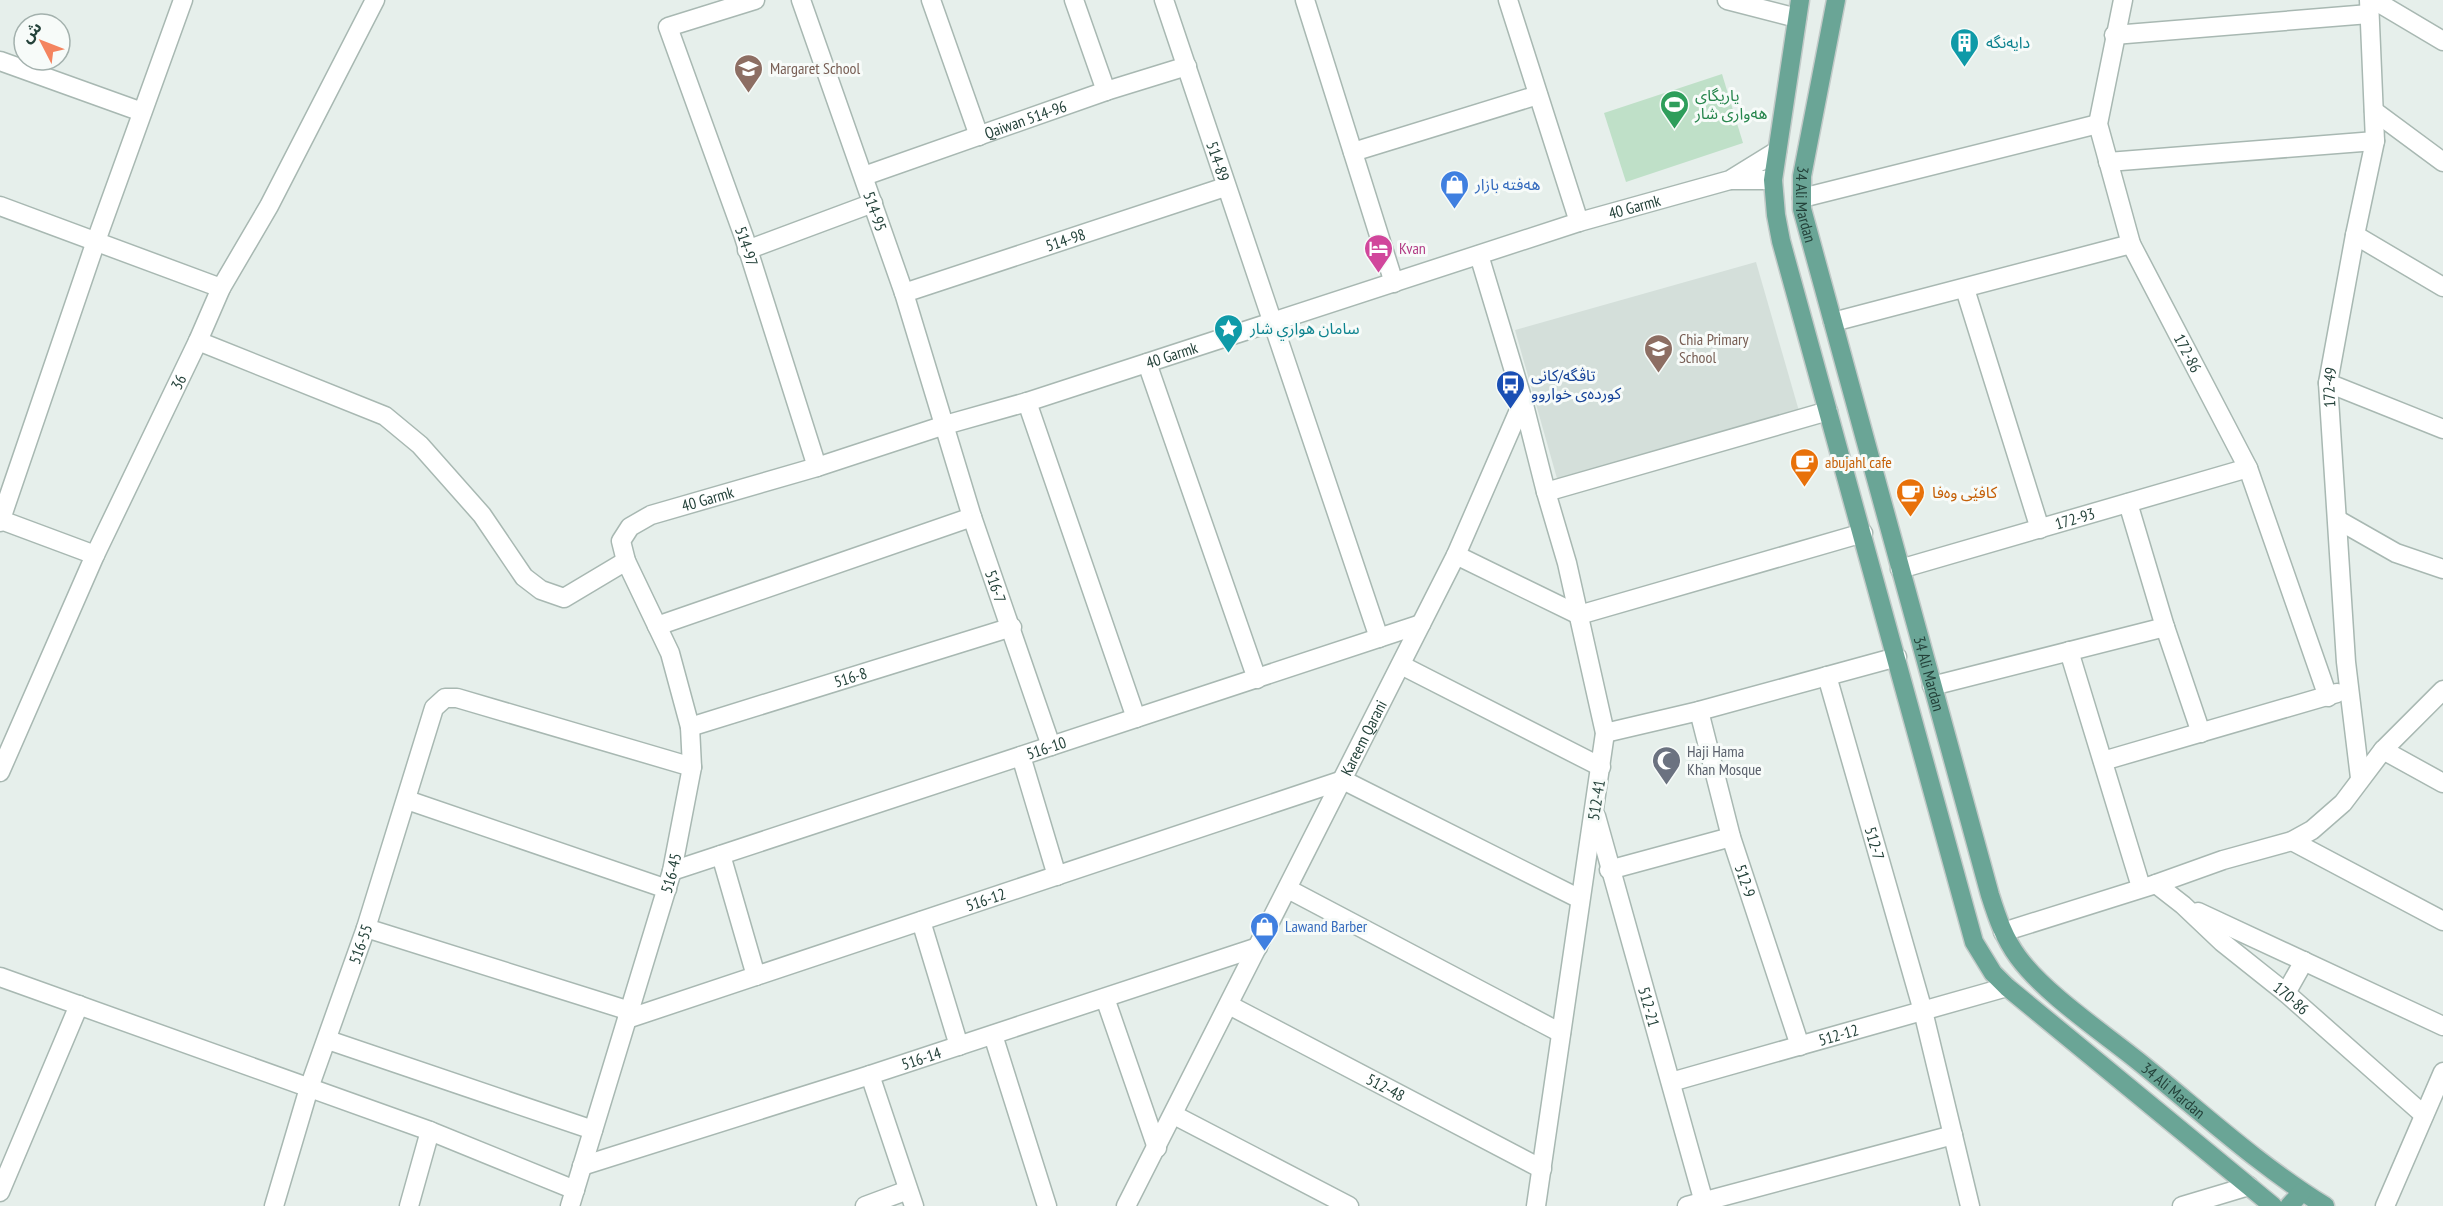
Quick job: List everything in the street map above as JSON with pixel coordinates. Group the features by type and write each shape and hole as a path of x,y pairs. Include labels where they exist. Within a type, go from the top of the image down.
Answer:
{"main road":[{"name":"34 Ali Mardan","path":"1836,0 1802,176 1802,210 1990,895 2003,932 2019,958 2048,988 2302,1192 2325,1206"},
{"name":"34 Ali Mardan","path":"1798,9 1773,180 1776,215 1781,241 1897,657 1971,936 1981,956 2007,987 2273,1206"},
{"path":"2289,1206 2302,1192"}],"street":[{"path":"95,555 0,521 5,490 183,0"},
{"name":"36","path":"0,772 95,555 198,341 221,288 269,206 375,0"},
{"name":"514-97","path":"754,0 668,27 744,237 817,467"},
{"name":"514-95","path":"801,0 904,292 945,425"},
{"path":"931,0 979,136"},
{"path":"1074,0 1106,91"},
{"name":"514-89","path":"1164,0 1225,187 1274,322 1379,638"},
{"path":"1305,0 1394,283"},
{"path":"1508,0 1578,222"},
{"path":"1727,0 1798,9"},
{"name":"172-86","path":"2123,0 2114,35 2098,124 2131,244 2248,468 2328,697"},
{"path":"2114,35 2371,5 2443,41"},
{"name":"172-49","path":"2360,778 2349,689 2328,383 2375,141 2371,5"},
{"path":"0,61 142,112"},
{"name":"Qaiwan 514-96","path":"864,177 1106,91 1187,66"},
{"path":"1353,153 1538,95"},
{"path":"2374,111 2443,162"},
{"path":"1802,198 2098,124"},
{"path":"2108,162 2375,141"},
{"name":"40 Garmk","path":"1730,180 1777,151"},
{"name":"40 Garmk","path":"621,541 630,526 651,515 817,467 945,425 1027,402 1578,222 1730,180 1773,180"},
{"name":"514-98","path":"904,292 1225,187"},
{"path":"747,250 873,203"},
{"path":"0,206 221,288"},
{"path":"2355,236 2443,287"},
{"path":"1833,322 2131,244"},
{"path":"1479,255 1524,401"},
{"path":"1965,289 2040,529"},
{"path":"198,341 385,416 420,445 482,515 524,577 541,591 564,598 626,561"},
{"path":"1148,363 1257,679"},
{"path":"2328,383 2443,429"},
{"name":"512-41","path":"1524,401 1546,492 1567,563 1605,733 1536,1206"},
{"name":"Kareem Qarani","path":"1126,1206 1456,555 1524,401"},
{"path":"1027,402 1136,718"},
{"path":"1546,492 1828,411"},
{"name":"516-7","path":"945,425 972,517 1012,627 1051,746"},
{"name":"172-93","path":"1900,569 2248,468"},
{"path":"2127,503 2165,627 2201,733"},
{"path":"657,627 972,517"},
{"path":"2338,520 2396,553 2443,569"},
{"path":"1456,555 1579,615 1863,533"},
{"name":"516-45","path":"572,1198 667,889 693,767 690,727 670,653 626,561 621,541"},
{"name":"516-10","path":"672,871 1421,624"},
{"name":"516-8","path":"690,727 1012,627"},
{"path":"1932,686 2165,627"},
{"path":"2069,651 2103,761 2148,886"},
{"path":"1605,733 1699,711 1897,657"},
{"path":"1401,665 1601,767"},
{"name":"512-7","path":"1827,675 1923,1011 1970,1206"},
{"path":"2103,761 2349,689"},
{"path":"2003,932 2223,860 2292,841 2326,820 2343,803 2360,778 2384,750 2443,690"},
{"name":"516-55","path":"274,1206 309,1089 366,928 434,708 445,698 457,698 693,767"},
{"name":"512-9","path":"1699,711 1731,837 1800,1046"},
{"path":"2384,750 2443,783"},
{"path":"1021,756 1057,876"},
{"path":"1343,780 1580,899"},
{"name":"516-12","path":"629,1015 756,976 1343,780"},
{"path":"407,800 667,889"},
{"name":"512-21","path":"1594,808 1609,870 1671,1082 1701,1203"},
{"path":"1609,870 1731,837"},
{"path":"2292,841 2443,921"},
{"path":"721,855 756,976"},
{"name":"170-86","path":"2148,886 2183,905 2222,942 2286,993 2424,1115"},
{"path":"1288,889 1561,1033"},
{"path":"2183,905 2443,1026"},
{"path":"921,921 959,1046"},
{"path":"366,928 629,1015"},
{"name":"516-14","path":"582,1166 1258,948"},
{"path":"2286,993 2304,962"},
{"path":"0,977 430,1131 572,1198"},
{"name":"512-12","path":"1671,1082 2007,987"},
{"path":"1105,998 1157,1148"},
{"path":"0,1192 78,1005"},
{"name":"512-48","path":"1229,1005 1542,1169"},
{"path":"993,1035 1047,1206"},
{"path":"327,1040 593,1130"},
{"path":"2385,1206 2443,1072"},
{"path":"865,1206 911,1198 870,1075"},
{"path":"1174,1115 1349,1206"},
{"path":"410,1206 430,1131"},
{"path":"1701,1203 1953,1135"},
{"path":"2194,1205 2249,1186"}],"shaded area":[{"name":"Chia Primary School","path":"1756,262 1801,418 1558,482 1515,330"}],"green space":[{"name":"یاریگای هەواری شار","path":"1722,74 1743,143 1626,182 1604,113"}],"place":[{"name":"دایەنگە","path":"1965,68"},
{"name":"Margaret School","path":"749,94"},
{"name":"یاریگای هەواری شار","path":"1674,130"},
{"name":"هەفتە بازار","path":"1454,210"},
{"name":"Kvan","path":"1378,274"},
{"name":"سامان هواري شار","path":"1229,354"},
{"name":"Chia Primary School","path":"1658,374"},
{"name":"تاڤگە/کانی کوردەی خواروو","path":"1510,410"},
{"name":"abujahl cafe","path":"1804,488"},
{"name":"کافێی وەفا","path":"1911,518"},
{"name":"Haji Hama Khan Mosque","path":"1666,786"},
{"name":"Lawand Barber","path":"1264,952"}]}
